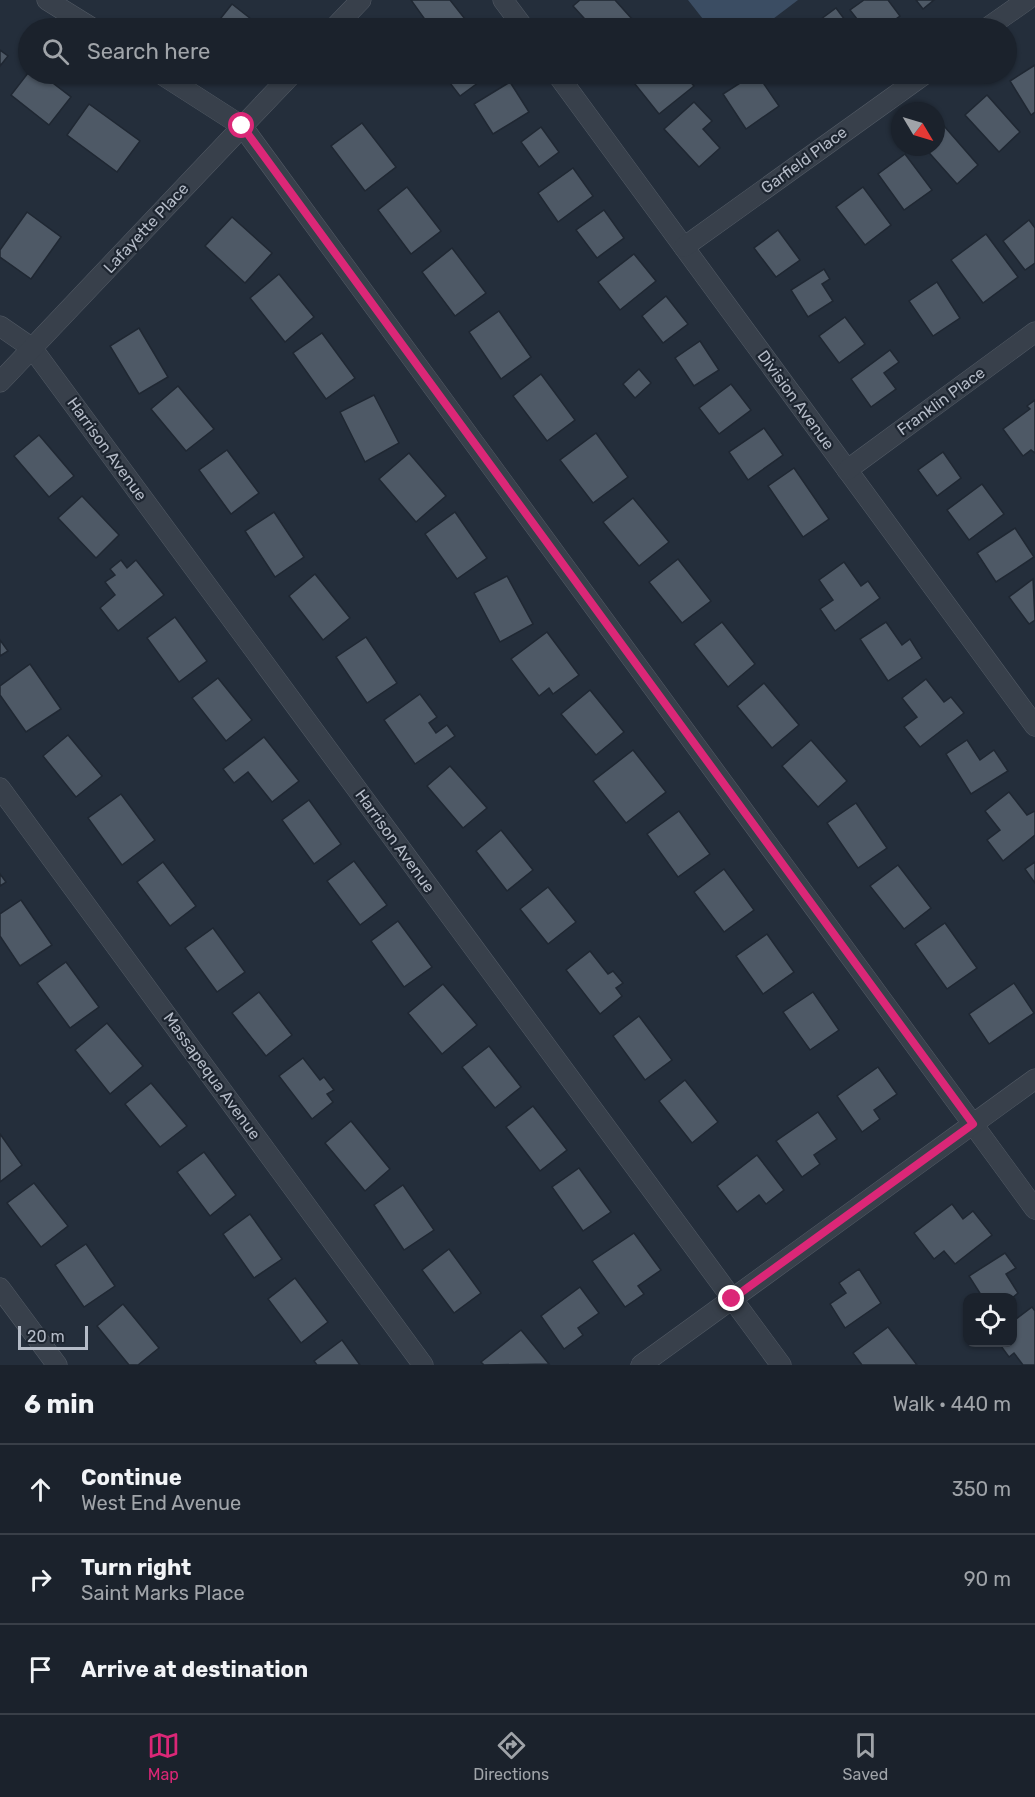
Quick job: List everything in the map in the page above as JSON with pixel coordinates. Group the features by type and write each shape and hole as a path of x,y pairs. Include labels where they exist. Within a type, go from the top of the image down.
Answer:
{"street":[{"path":"47,0 76,18"},
{"path":"344,18 361,0"},
{"path":"503,0 516,18"},
{"path":"1001,18 1027,0"},
{"path":"177,84 242,126 1035,1209"},
{"name":"Lafayette Place","path":"0,382 282,84"},
{"name":"Division Avenue","path":"564,84 1035,726"},
{"name":"Garfield Place","path":"684,247 911,84"},
{"name":"Harrison Avenue","path":"0,327 33,348 781,1365"},
{"name":"Franklin Place","path":"847,470 1035,332"},
{"name":"Massapequa Avenue","path":"0,788 423,1365"},
{"path":"641,1365 1035,1079"},
{"path":"0,1288 57,1365"}],"water":[{"path":"688,0 798,0 774,18 702,18"}],"building":[{"path":"411,0 450,0 464,18 424,18"},
{"path":"580,0 615,0 631,18 584,18 573,6"},
{"path":"864,0 888,0 900,16 897,18 856,18 850,10"},
{"path":"916,0 934,0 923,9"},
{"path":"232,4 250,18 221,18"},
{"path":"836,8 844,18 822,18"},
{"path":"0,50 8,56 0,66"},
{"path":"1035,65 1035,112 1031,115 1012,84 1017,84 1017,77"},
{"path":"20,84 54,84 71,97 49,125 11,95"},
{"path":"451,84 476,84 460,96"},
{"path":"507,84 511,84 529,112 493,134 474,104"},
{"path":"635,84 692,84 694,86 659,114"},
{"path":"738,84 764,84 779,106 746,129 723,94"},
{"path":"987,95 1020,132 999,152 965,115"},
{"path":"694,102 712,121 703,129 720,148 699,167 664,129"},
{"path":"89,104 140,141 117,172 67,135"},
{"path":"362,123 396,167 365,191 331,146"},
{"path":"541,127 559,152 539,167 521,142"},
{"path":"945,127 978,165 957,184 932,156 945,156"},
{"path":"902,156 906,156 932,190 904,210 878,174"},
{"path":"573,168 593,196 558,222 538,193"},
{"path":"407,187 441,231 411,254 378,210"},
{"path":"863,187 891,225 865,245 836,207"},
{"path":"604,210 624,238 597,258 576,230"},
{"path":"27,212 61,237 31,279 0,257 0,250"},
{"path":"232,217 272,253 245,283 205,246"},
{"path":"1029,220 1035,228 1035,263 1025,270 1003,241"},
{"path":"778,230 800,260 776,277 754,248"},
{"path":"986,234 1018,277 983,303 951,260"},
{"path":"452,248 486,293 455,316 422,272"},
{"path":"634,254 656,281 620,310 598,282"},
{"path":"824,269 830,279 822,284 833,301 808,317 791,290"},
{"path":"279,274 314,317 285,342 250,298"},
{"path":"937,282 960,318 933,336 909,301"},
{"path":"666,296 688,324 663,343 642,316"},
{"path":"499,311 531,357 501,379 469,332"},
{"path":"845,317 865,344 839,363 819,336"},
{"path":"139,328 168,377 139,394 110,346"},
{"path":"322,333 355,378 326,399 293,353"},
{"path":"700,341 719,370 694,386 675,358"},
{"path":"890,350 899,362 884,373 896,389 871,407 851,379"},
{"path":"639,369 651,383 635,398 623,384"},
{"path":"541,374 575,420 547,441 513,396"},
{"path":"731,384 751,410 719,434 699,408"},
{"path":"178,386 214,429 186,451 151,409"},
{"path":"374,395 399,443 365,462 340,412"},
{"path":"1035,400 1035,453 1031,450 1023,456 1003,429 1030,409 1027,406"},
{"path":"764,428 783,455 748,480 729,452"},
{"path":"596,433 628,477 593,503 560,460"},
{"path":"39,435 74,476 49,497 14,456"},
{"path":"227,450 259,493 231,514 199,470"},
{"path":"943,452 961,478 937,496 918,470"},
{"path":"409,453 446,496 416,522 379,479"},
{"path":"794,468 829,519 803,537 768,486"},
{"path":"982,484 1004,514 969,540 947,510"},
{"path":"82,496 119,535 96,558 58,518"},
{"path":"633,498 669,542 639,566 603,522"},
{"path":"274,512 304,557 275,577 245,531"},
{"path":"455,512 487,558 457,579 425,534"},
{"path":"1015,528 1034,557 996,582 977,553"},
{"path":"678,559 711,601 682,623 649,582"},
{"path":"121,560 127,568 136,560 164,595 118,631 100,608 115,595 105,582 115,575 110,569"},
{"path":"844,562 861,586 868,581 880,598 835,631 820,609 833,600 819,580"},
{"path":"315,574 350,618 323,640 289,596"},
{"path":"507,576 533,624 500,642 474,593"},
{"path":"1033,579 1035,620 1029,624 1009,597"},
{"path":"175,617 207,661 179,682 147,638"},
{"path":"722,622 755,664 728,687 694,644"},
{"path":"886,622 902,645 910,639 922,658 888,681 860,639"},
{"path":"547,632 579,675 553,694 549,688 539,696 511,659"},
{"path":"366,637 397,683 367,703 336,657"},
{"path":"0,640 8,651 0,656"},
{"path":"30,664 61,709 26,732 0,695 0,686"},
{"path":"218,678 252,720 226,741 192,698"},
{"path":"926,679 944,702 951,697 964,713 920,747 904,727 917,717 902,698"},
{"path":"764,683 799,725 772,748 737,706"},
{"path":"590,690 624,732 596,755 561,714"},
{"path":"420,694 437,717 429,723 436,733 447,725 455,736 415,764 384,720"},
{"path":"68,735 102,776 76,797 43,756"},
{"path":"264,737 299,781 272,802 248,772 234,783 223,769"},
{"path":"811,740 847,781 818,807 782,766"},
{"path":"967,740 980,760 994,750 1008,771 971,794 946,754"},
{"path":"633,750 666,792 626,823 593,781"},
{"path":"450,766 487,808 463,828 427,786"},
{"path":"1009,792 1027,815 1035,811 1035,835 1003,861 987,840 1000,830 985,811"},
{"path":"121,794 155,840 122,865 88,818"},
{"path":"309,800 341,844 314,864 282,820"},
{"path":"856,803 887,848 858,868 827,823"},
{"path":"679,811 710,854 678,877 647,834"},
{"path":"501,830 533,870 507,891 476,851"},
{"path":"354,861 387,905 360,925 327,881"},
{"path":"163,862 196,906 170,926 137,882"},
{"path":"1035,862 1035,883 1025,869"},
{"path":"898,865 931,908 904,929 870,886"},
{"path":"724,869 754,910 724,932 694,892"},
{"path":"0,874 6,882 0,886"},
{"path":"548,887 576,922 548,944 520,909"},
{"path":"21,900 52,945 20,966 0,936 0,914"},
{"path":"398,921 432,967 404,987 371,941"},
{"path":"945,923 977,968 947,989 915,944"},
{"path":"213,928 245,972 217,992 185,948"},
{"path":"767,934 794,972 763,994 736,956"},
{"path":"590,951 608,974 613,971 623,983 616,988 622,996 600,1014 566,970"},
{"path":"66,962 99,1007 70,1028 37,983"},
{"path":"1014,983 1034,1013 989,1044 969,1014"},
{"path":"443,984 477,1025 442,1054 408,1013"},
{"path":"259,992 292,1035 266,1056 232,1013"},
{"path":"813,992 839,1030 810,1050 783,1012"},
{"path":"639,1016 672,1060 645,1080 613,1036"},
{"path":"107,1023 143,1066 110,1094 75,1050"},
{"path":"489,1046 521,1087 495,1108 462,1067"},
{"path":"303,1058 320,1080 324,1077 334,1090 327,1094 333,1102 312,1119 279,1076"},
{"path":"878,1067 897,1094 874,1110 880,1119 862,1132 837,1096"},
{"path":"685,1080 718,1122 692,1143 659,1101"},
{"path":"151,1083 187,1126 160,1147 125,1104"},
{"path":"533,1106 567,1150 540,1171 506,1127"},
{"path":"818,1112 837,1139 814,1155 820,1164 802,1177 776,1141"},
{"path":"351,1121 390,1169 365,1191 325,1143"},
{"path":"0,1134 22,1165 0,1182"},
{"path":"204,1152 236,1195 210,1216 177,1172"},
{"path":"757,1155 784,1190 766,1204 759,1195 737,1212 717,1186"},
{"path":"579,1168 611,1212 583,1231 552,1187"},
{"path":"34,1183 68,1226 41,1247 7,1203"},
{"path":"403,1185 434,1230 404,1250 374,1205"},
{"path":"952,1204 963,1219 973,1211 992,1235 955,1264 944,1251 934,1259 914,1233"},
{"path":"250,1214 282,1259 254,1278 223,1234"},
{"path":"634,1233 661,1270 638,1286 644,1294 625,1307 592,1261"},
{"path":"86,1244 115,1286 84,1307 55,1265"},
{"path":"449,1249 481,1293 454,1313 422,1270"},
{"path":"1005,1253 1016,1268 1006,1274 1018,1293 980,1293 969,1276"},
{"path":"859,1269 881,1303 845,1328 830,1304 846,1293 839,1283"},
{"path":"295,1278 328,1322 301,1343 268,1299"},
{"path":"580,1287 599,1313 578,1328 583,1335 564,1349 541,1316"},
{"path":"123,1304 159,1348 138,1365 129,1365 97,1326"},
{"path":"1032,1307 1035,1311 1035,1365 1023,1365 1014,1353 1009,1357 1002,1347 1017,1347 1017,1318"},
{"path":"888,1327 917,1365 862,1365 853,1353"},
{"path":"521,1330 549,1364 484,1365 481,1362"},
{"path":"342,1340 360,1365 317,1365 314,1361"}],"route":[{"path":"242,126 973,1124 732,1299"}]}
